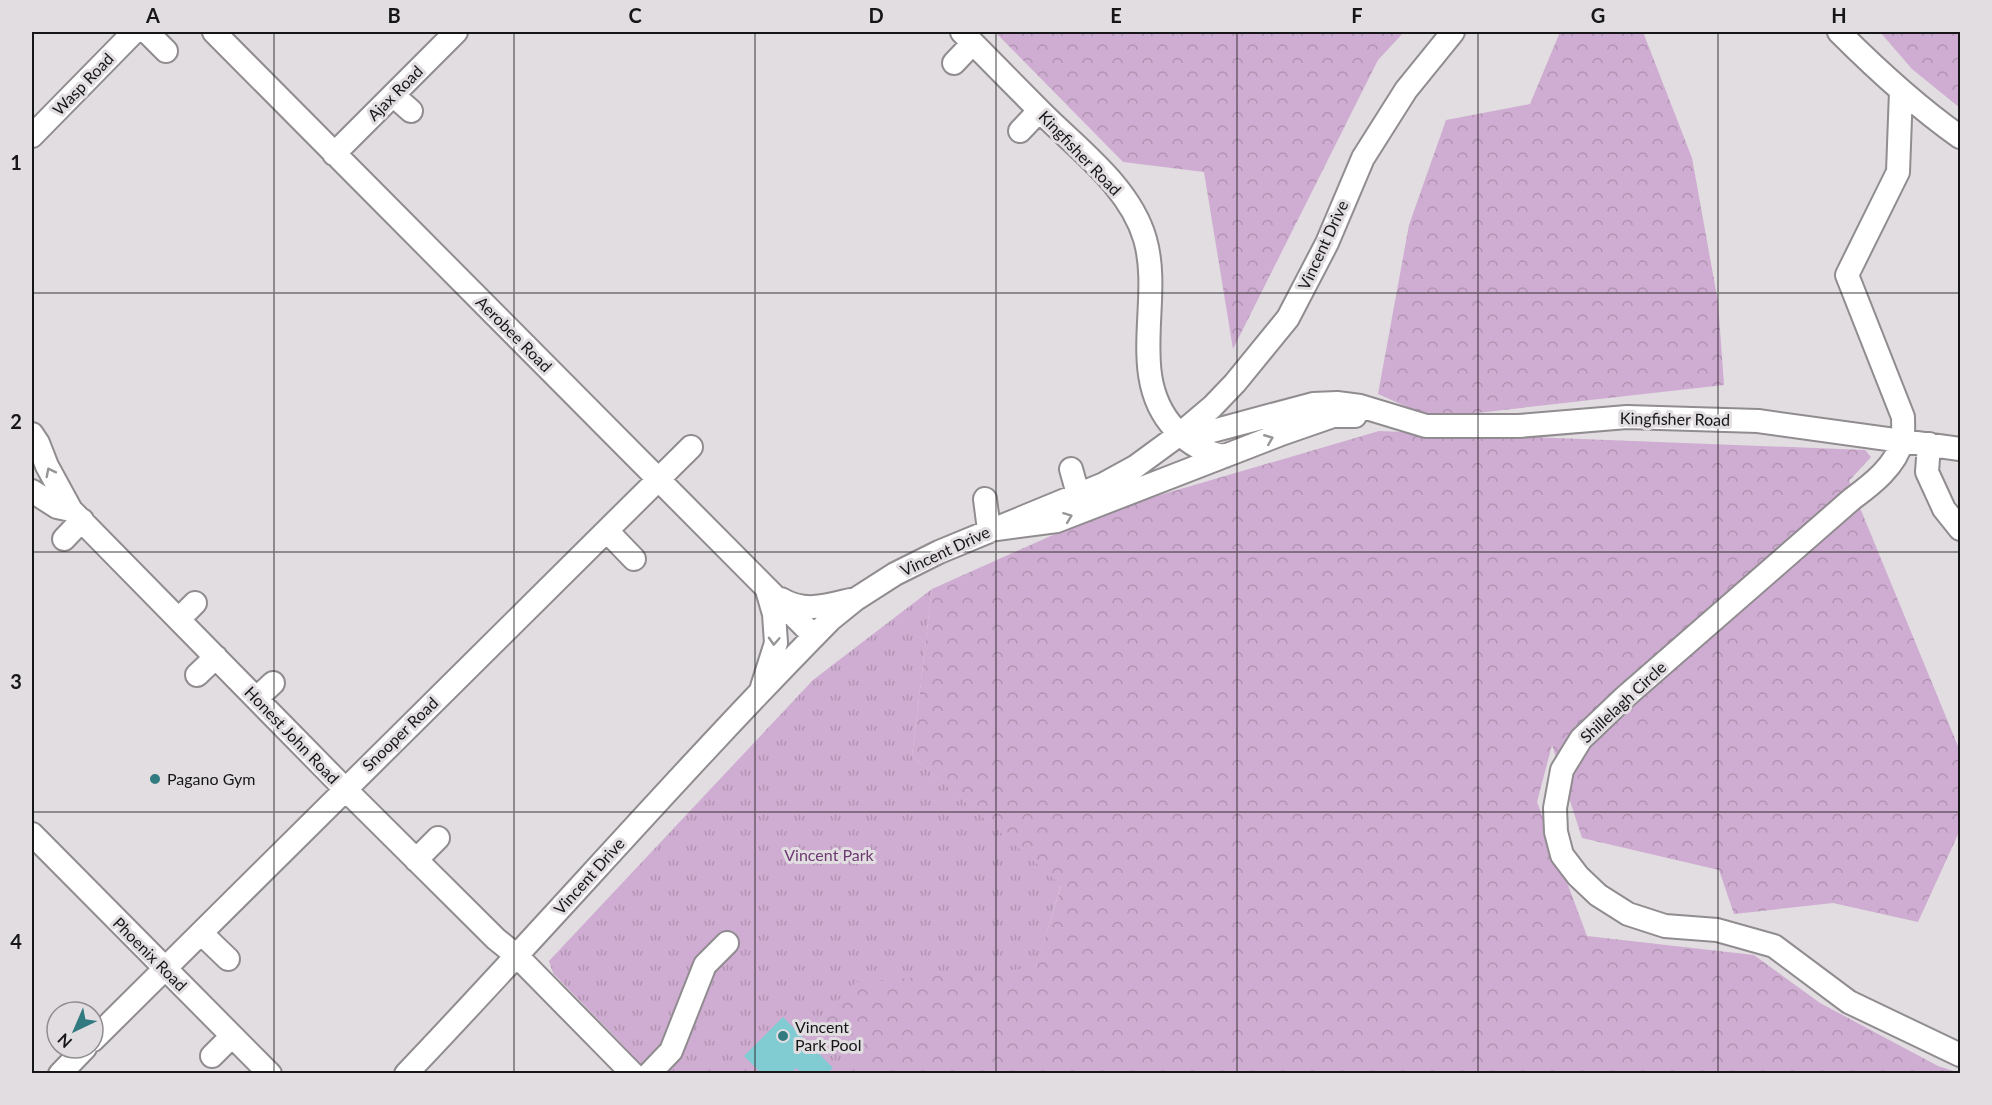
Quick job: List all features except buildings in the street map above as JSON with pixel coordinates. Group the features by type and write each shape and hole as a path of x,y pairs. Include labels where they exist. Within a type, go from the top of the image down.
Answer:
{"street":[{"name":"Wasp Road","path":"32,136 134,32"},
{"path":"147,32 166,51"},
{"name":"Aerobee Road","path":"214,32 814,636"},
{"name":"Ajax Road","path":"334,154 456,32"},
{"name":"Vincent Drive","path":"406,1074 642,818 830,620 856,599 895,574 989,530 1104,484 1135,467 1212,407 1235,383 1288,318 1327,243 1363,158 1406,90 1453,32"},
{"path":"1839,32 1900,91 1960,137"},
{"path":"954,63 968,37"},
{"name":"Kingfisher Road","path":"968,37 1107,178 1133,210 1145,240 1149,267 1149,376 1164,417 1180,434 1197,447 1212,454 1226,456"},
{"path":"1900,91 1898,172 1847,275 1903,417 1902,441"},
{"path":"393,95 411,111"},
{"path":"1020,131 1040,111"},
{"name":"Kingfisher Road","path":"1180,434 1205,433 1313,404 1337,403 1360,406 1426,426 1519,426 1627,417 1758,421 1960,448"},
{"name":"Kingfisher Road","path":"989,530 1057,522 1333,416 1389,415"},
{"name":"Honest John Road","path":"32,434 47,466 76,515"},
{"name":"Shillelagh Circle","path":"1902,441 1894,459 1869,486 1843,506 1581,739 1562,770 1555,808 1556,832 1562,855 1578,876 1598,895 1628,914 1665,926 1716,930 1774,946 1849,1002 1960,1055"},
{"path":"1929,444 1927,472 1944,509 1960,529"},
{"name":"Snooper Road","path":"105,1028 691,447"},
{"path":"1071,469 1078,494"},
{"name":"Honest John Road","path":"32,491 57,507 76,515 187,611 216,657 265,691 345,789 496,939 517,956 633,1074"},
{"path":"985,499 989,530"},
{"path":"64,538 76,515"},
{"path":"607,531 634,559"},
{"path":"767,590 786,602 815,609 856,599"},
{"path":"761,691 776,644 774,614 767,590"},
{"path":"198,675 216,657"},
{"name":"Phoenix Road","path":"32,834 270,1074"},
{"path":"416,860 438,838"},
{"path":"201,933 228,959"},
{"path":"649,1074 670,1051 705,965 727,943"},
{"path":"212,1056 232,1036"},
{"path":"60,1074 73,1060"}],"green space":[{"path":"995,32 1404,32 1378,60 1233,349 1204,172 1123,162"},
{"path":"1560,32 1643,32 1692,158 1718,302 1724,385 1432,418 1378,394 1409,225 1446,120 1530,104"},
{"path":"1880,32 1960,32 1960,108 1912,69"},
{"path":"1379,431 1865,450 1871,457 1849,481 1960,751 1960,830 1918,922 1833,903 1734,914 1719,870 1582,838 1552,745 1537,802 1587,936 1754,955 1820,1003 1938,1066 1960,1073 873,1074 819,1020 856,981 1036,967 1061,886 912,756 932,589 1109,510"},
{"name":"Vincent Park","path":"932,589 912,756 1061,885 1036,968 856,982 819,1020 873,1073 651,1074 553,973 549,961 813,680"}],"water":[{"name":"Vincent Park Pool","path":"783,1017 833,1068 827,1073 802,1073 796,1068 791,1073 761,1073 744,1056"}],"place":[{"name":"Pagano Gym","path":"155,779"},
{"name":"Vincent Park Pool","path":"783,1036"}]}
